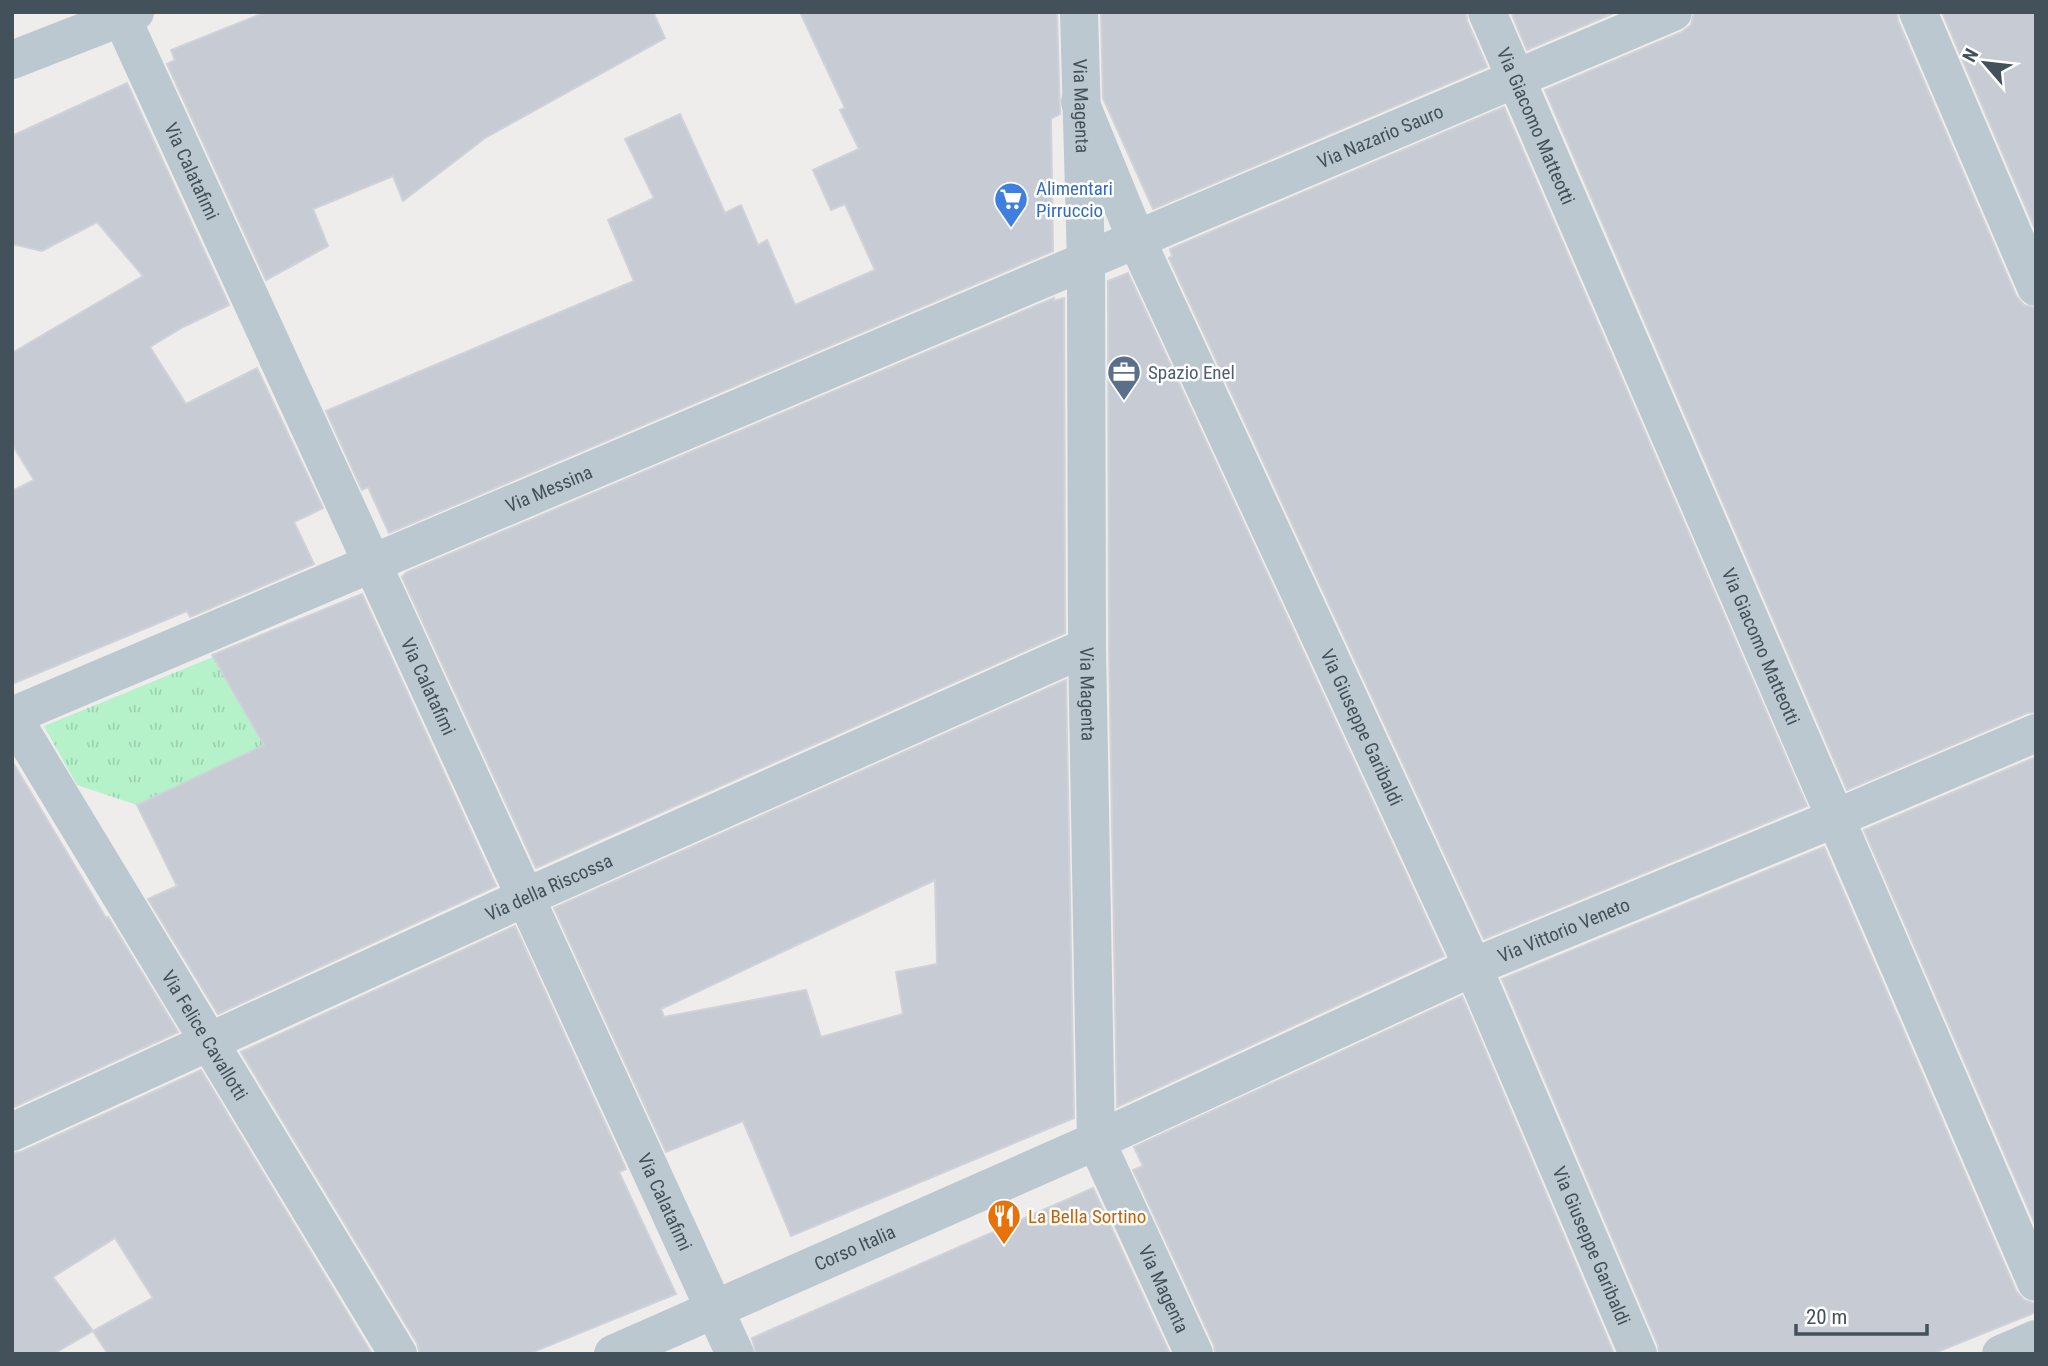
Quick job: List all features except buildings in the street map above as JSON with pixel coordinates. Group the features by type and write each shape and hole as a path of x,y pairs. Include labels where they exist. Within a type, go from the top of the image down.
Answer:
{"street":[{"name":"Via Magenta","path":"1079,12 1086,262 1087,647 1096,1141 1194,1354"},
{"name":"Via Giacomo Matteotti","path":"1487,12 2036,1282"},
{"name":"Via Nazario Sauro","path":"1086,262 1673,12"},
{"path":"1918,12 2036,287"},
{"path":"12,60 125,14"},
{"name":"Via Calatafimi","path":"125,14 372,562 735,1354"},
{"name":"Via Giuseppe Garibaldi","path":"1080,102 1137,241 1473,967 1638,1354"},
{"name":"Via Messina","path":"12,716 1086,262"},
{"name":"Via della Riscossa","path":"12,1132 526,897 1087,647"},
{"name":"Via Felice Cavallotti","path":"12,716 398,1354"},
{"name":"Via Vittorio Veneto","path":"1096,1141 1473,967 2036,733"},
{"name":"Corso Italia","path":"613,1354 1096,1141"},
{"path":"2001,1354 2036,1339"}],"green space":[{"path":"213,657 264,745 137,805 77,785 44,726"}],"place":[{"name":"Alimentari Pirruccio","path":"1011,229"},
{"name":"Spazio Enel","path":"1124,402"},
{"name":"La Bella Sortino","path":"1004,1246"}]}
